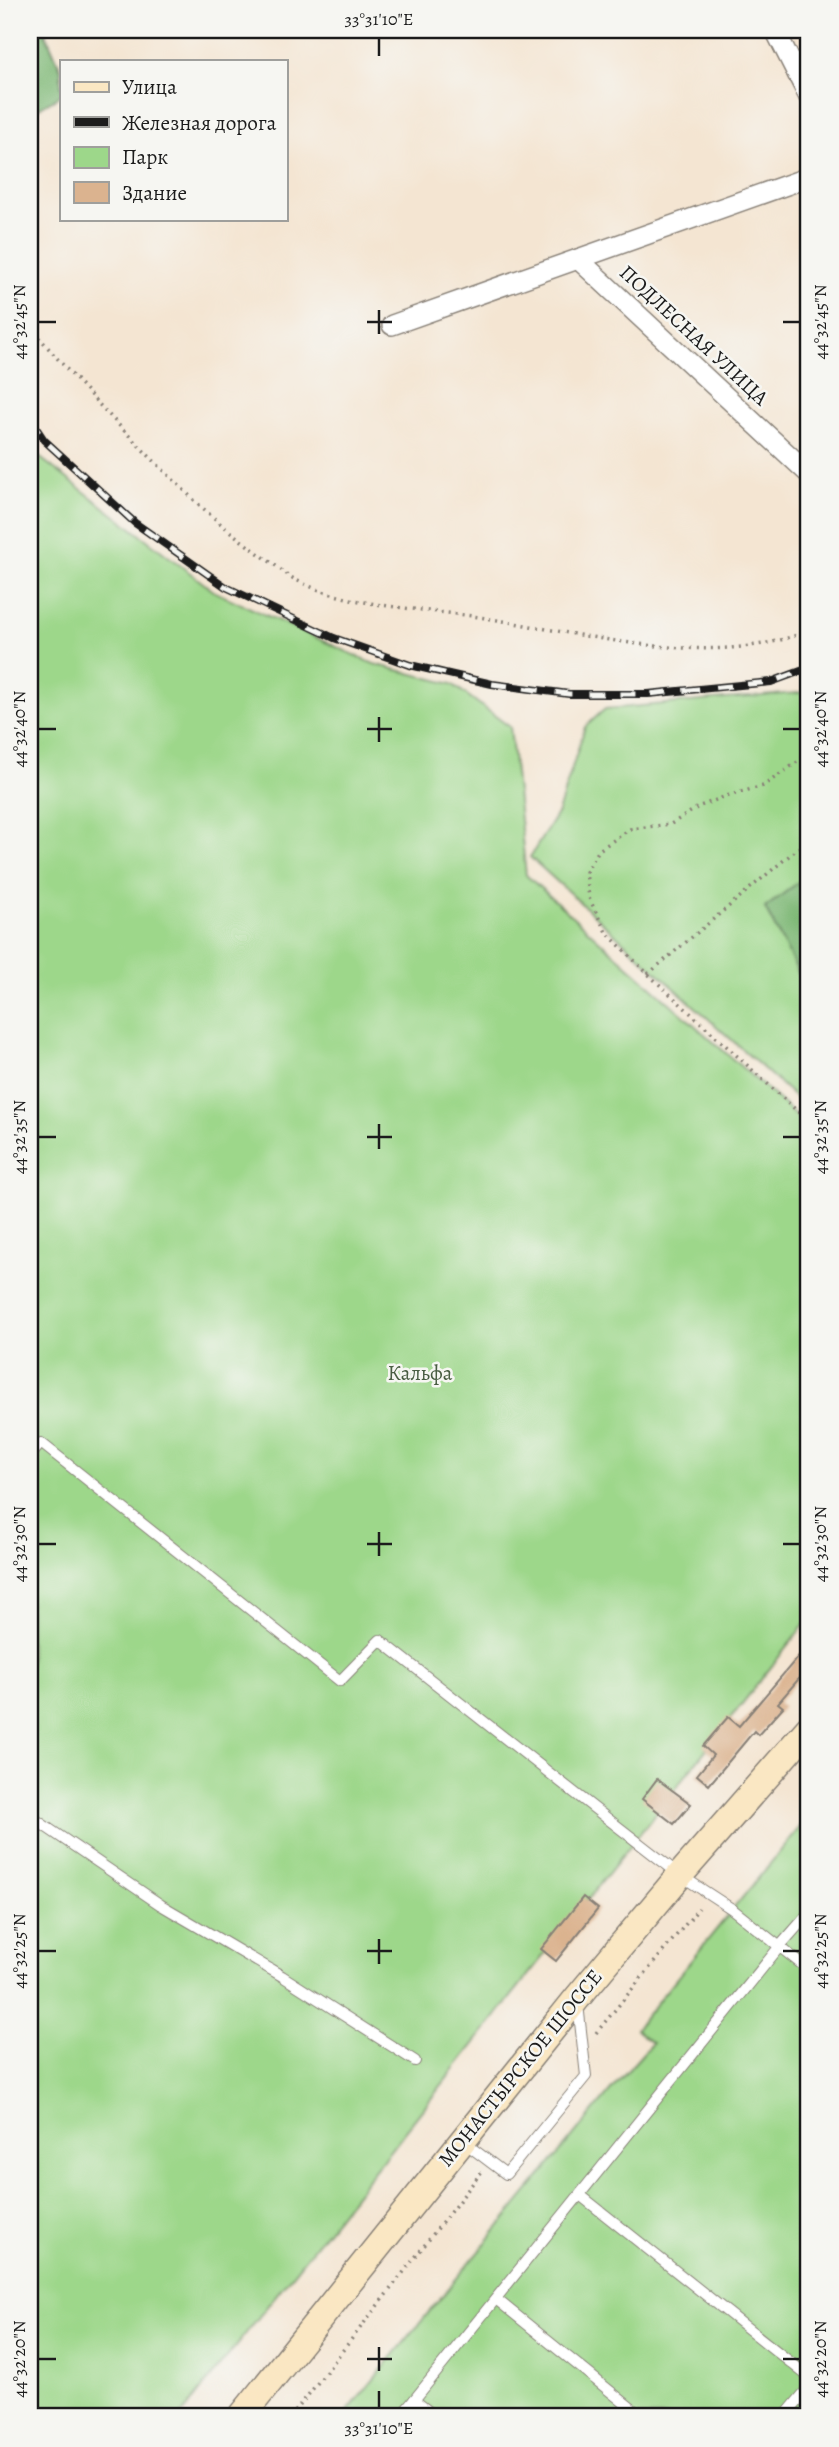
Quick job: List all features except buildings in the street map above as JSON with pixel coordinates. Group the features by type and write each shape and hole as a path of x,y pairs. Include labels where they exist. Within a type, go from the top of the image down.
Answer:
{"main road":[{"name":"МОНАСТЫРСКОЕ ШОССЕ","path":"241,2417 578,1997 809,1728"}],"street":[{"path":"775,30 809,97"},
{"name":"ПОДЛЕСНАЯ УЛИЦА","path":"392,325 809,177"},
{"name":"ПОДЛЕСНАЯ УЛИЦА","path":"578,259 809,474"}],"lane":[{"path":"30,1456 41,1443 340,1681 380,1640 680,1875 732,1909 809,1970"},
{"path":"30,1816 161,1905 282,1976 415,2060"},
{"path":"400,2417 809,1913"},
{"path":"462,2140 506,2174 586,2076 578,1997"},
{"path":"580,2195 809,2377"},
{"path":"496,2299 642,2417"},
{"path":"784,2417 809,2387"},
{"path":"414,2400 436,2417"}],"path":[{"path":"30,326 124,433 228,532 297,581 357,601 481,617 608,641 698,648 747,646 809,630"},
{"path":"809,754 763,786 701,806 671,824 630,829 599,850 586,872 589,898 606,932 809,1122"},
{"path":"648,974 809,839"},
{"path":"583,2048 699,1908"},
{"path":"291,2417 490,2162"}],"green space":[{"path":"30,30 44,30 60,67 60,96 30,113"},
{"name":"Кальфа","path":"30,450 215,592 374,664 452,684 510,727 526,875 809,1127 809,1619 180,2417 30,2417"},
{"path":"809,692 809,874 765,908 809,993 809,1110 530,857 558,812 585,727 605,709"},
{"path":"809,874 809,993 765,908"},
{"path":"809,1816 809,2417 343,2417 652,2043 635,2029"}],"railway":[{"path":"30,419 44,440 135,523 226,587 334,638 410,665 492,684 569,694 648,694 771,682 809,668"}]}
